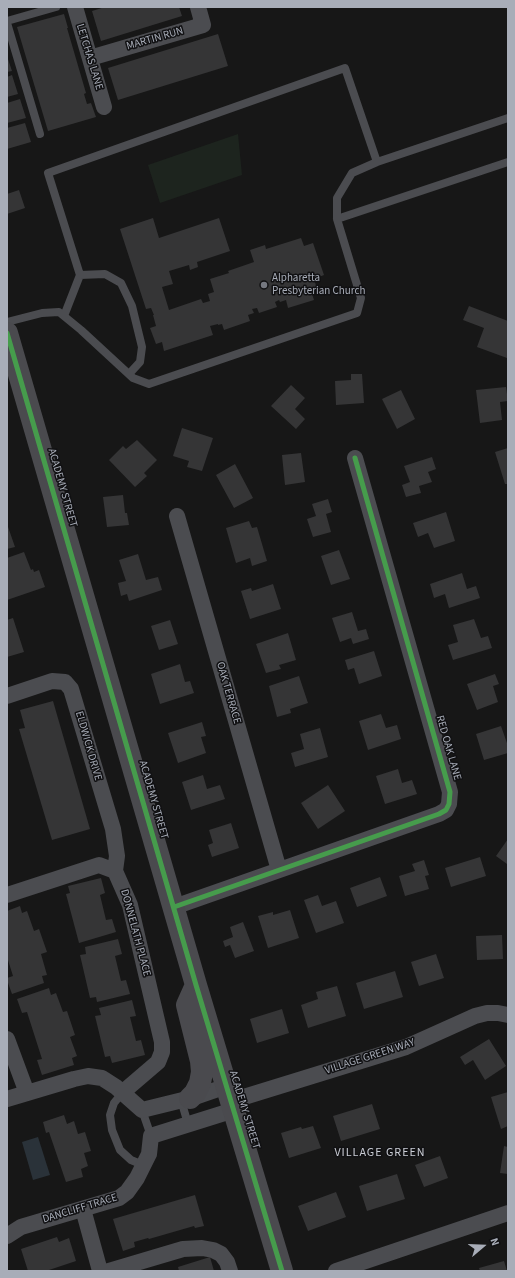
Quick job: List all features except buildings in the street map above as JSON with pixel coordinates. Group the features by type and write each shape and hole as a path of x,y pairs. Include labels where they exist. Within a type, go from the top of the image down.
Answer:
{"street":[{"name":"LETCHAS LANE","path":"74,7 104,106"},
{"name":"MARTIN RUN","path":"90,58 203,25 198,7"},
{"name":"ACADEMY STREET","path":"7,333 196,986 282,1271"},
{"name":"RED OAK LANE","path":"174,907 439,814 446,810 449,804 450,792 355,458"},
{"name":"OAK TERRACE","path":"177,516 279,870"},
{"name":"ELDWICK DRIVE","path":"7,696 52,681 65,682 71,689 113,829 117,856 115,870"},
{"path":"7,895 99,865 115,870"},
{"name":"DONNELATH PLACE","path":"115,870 130,904 162,1042 162,1052 158,1062 123,1092"},
{"path":"185,1099 195,1093 200,1083 202,1072 201,1061 186,1005 196,986"},
{"name":"VILLAGE GREEN WAY","path":"231,1099 406,1047 475,1016 487,1013 508,1015"},
{"path":"7,1039 27,1093"},
{"path":"7,1100 88,1076 102,1078 123,1092 142,1110 185,1099 231,1099"},
{"path":"151,1136 188,1124 231,1099"},
{"name":"DANCLIFF TRACE","path":"7,1236 22,1227 119,1198 127,1192 137,1178 149,1154 151,1136"},
{"path":"82,1209 100,1271"},
{"path":"336,1271 508,1213"},
{"path":"109,1271 183,1249 202,1248 213,1250 221,1254 227,1262 230,1271"}],"lane":[{"path":"40,134 7,22 56,7"},
{"path":"64,316 80,275 48,173 345,68 377,162"},
{"path":"7,322 42,313 59,312 81,330 133,378 149,384 357,313 361,298 337,220 337,198 352,173 377,162 508,118"},
{"path":"337,220 508,162"},
{"path":"80,275 105,274 121,283 132,306 142,346 140,362 129,374"},
{"path":"123,1092 114,1103 110,1115 112,1130 120,1150 131,1160 144,1164"},
{"path":"185,1099 188,1124"},
{"path":"142,1110 151,1136"}],"shaded area":[{"path":"238,134 242,175 160,203 148,165"},
{"path":"38,1137 50,1175 33,1180 22,1142"}],"cycle path":[{"path":"7,333 196,985 282,1271"},
{"path":"174,907 439,814 446,810 449,804 450,792 355,458"}],"place":[{"name":"Alpharetta Presbyterian Church","path":"264,285"}],"district":[{"name":"VILLAGE GREEN","path":"380,1153"}]}
